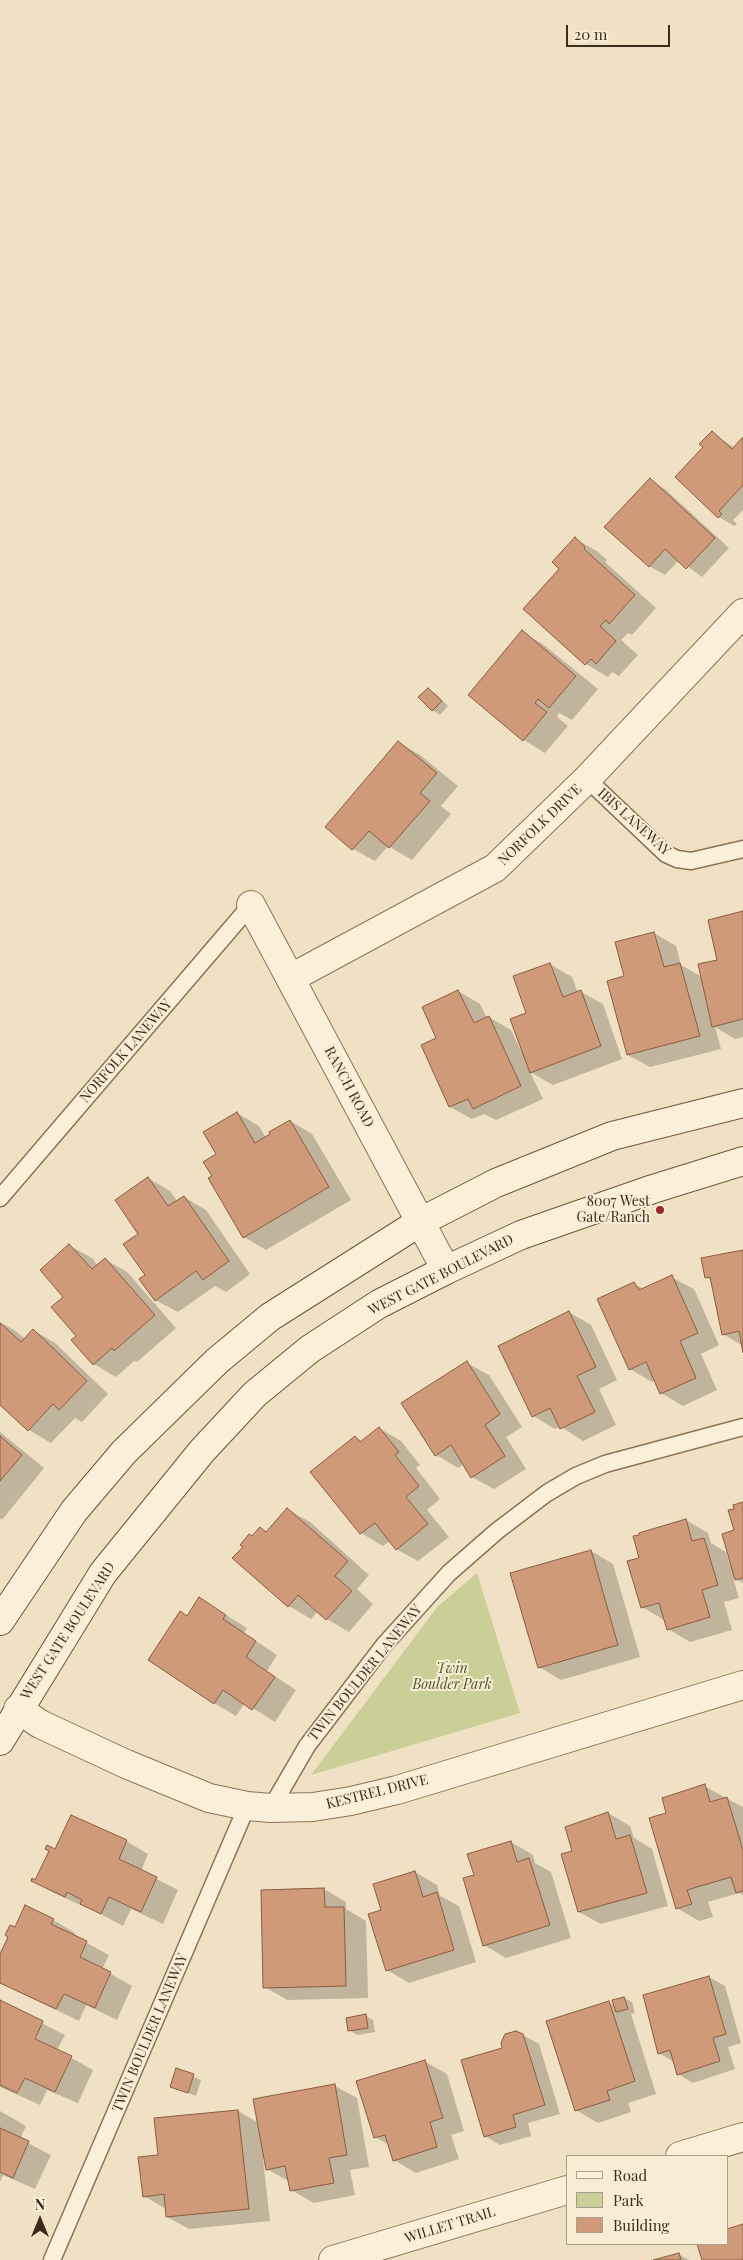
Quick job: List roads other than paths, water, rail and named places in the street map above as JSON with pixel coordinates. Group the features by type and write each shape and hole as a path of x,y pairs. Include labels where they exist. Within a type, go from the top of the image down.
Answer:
{"street":[{"name":"NORFOLK DRIVE","path":"291,978 495,868 587,779 743,613"},
{"name":"RANCH ROAD","path":"251,905 446,1270"},
{"path":"0,1621 74,1511 124,1452 217,1361 270,1317 420,1222 496,1183 612,1136 743,1103"},
{"name":"WEST GATE BOULEVARD","path":"0,1741 102,1573 202,1450 255,1394 310,1349 379,1304 521,1235 652,1189 743,1161"},
{"name":"KESTREL DRIVE","path":"18,1709 40,1724 126,1764 209,1798 259,1807 313,1807 351,1801 396,1790 743,1685"},
{"path":"683,2155 743,2137"},
{"name":"WILLET TRAIL","path":"334,2260 566,2190"}],"lane":[{"name":"IBIS LANEWAY","path":"587,779 666,854 677,859 691,861 743,849"},
{"name":"NORFOLK LANEWAY","path":"0,1198 251,905"},
{"name":"TWIN BOULDER LANEWAY","path":"52,2260 259,1807 384,1645 449,1573 497,1531 547,1493 576,1476 606,1464 743,1427"}],"place":[{"name":"8007 West Gate/Ranch","path":"660,1210"}],"park label":[{"name":"Twin Boulder Park","path":"452,1678"}]}
